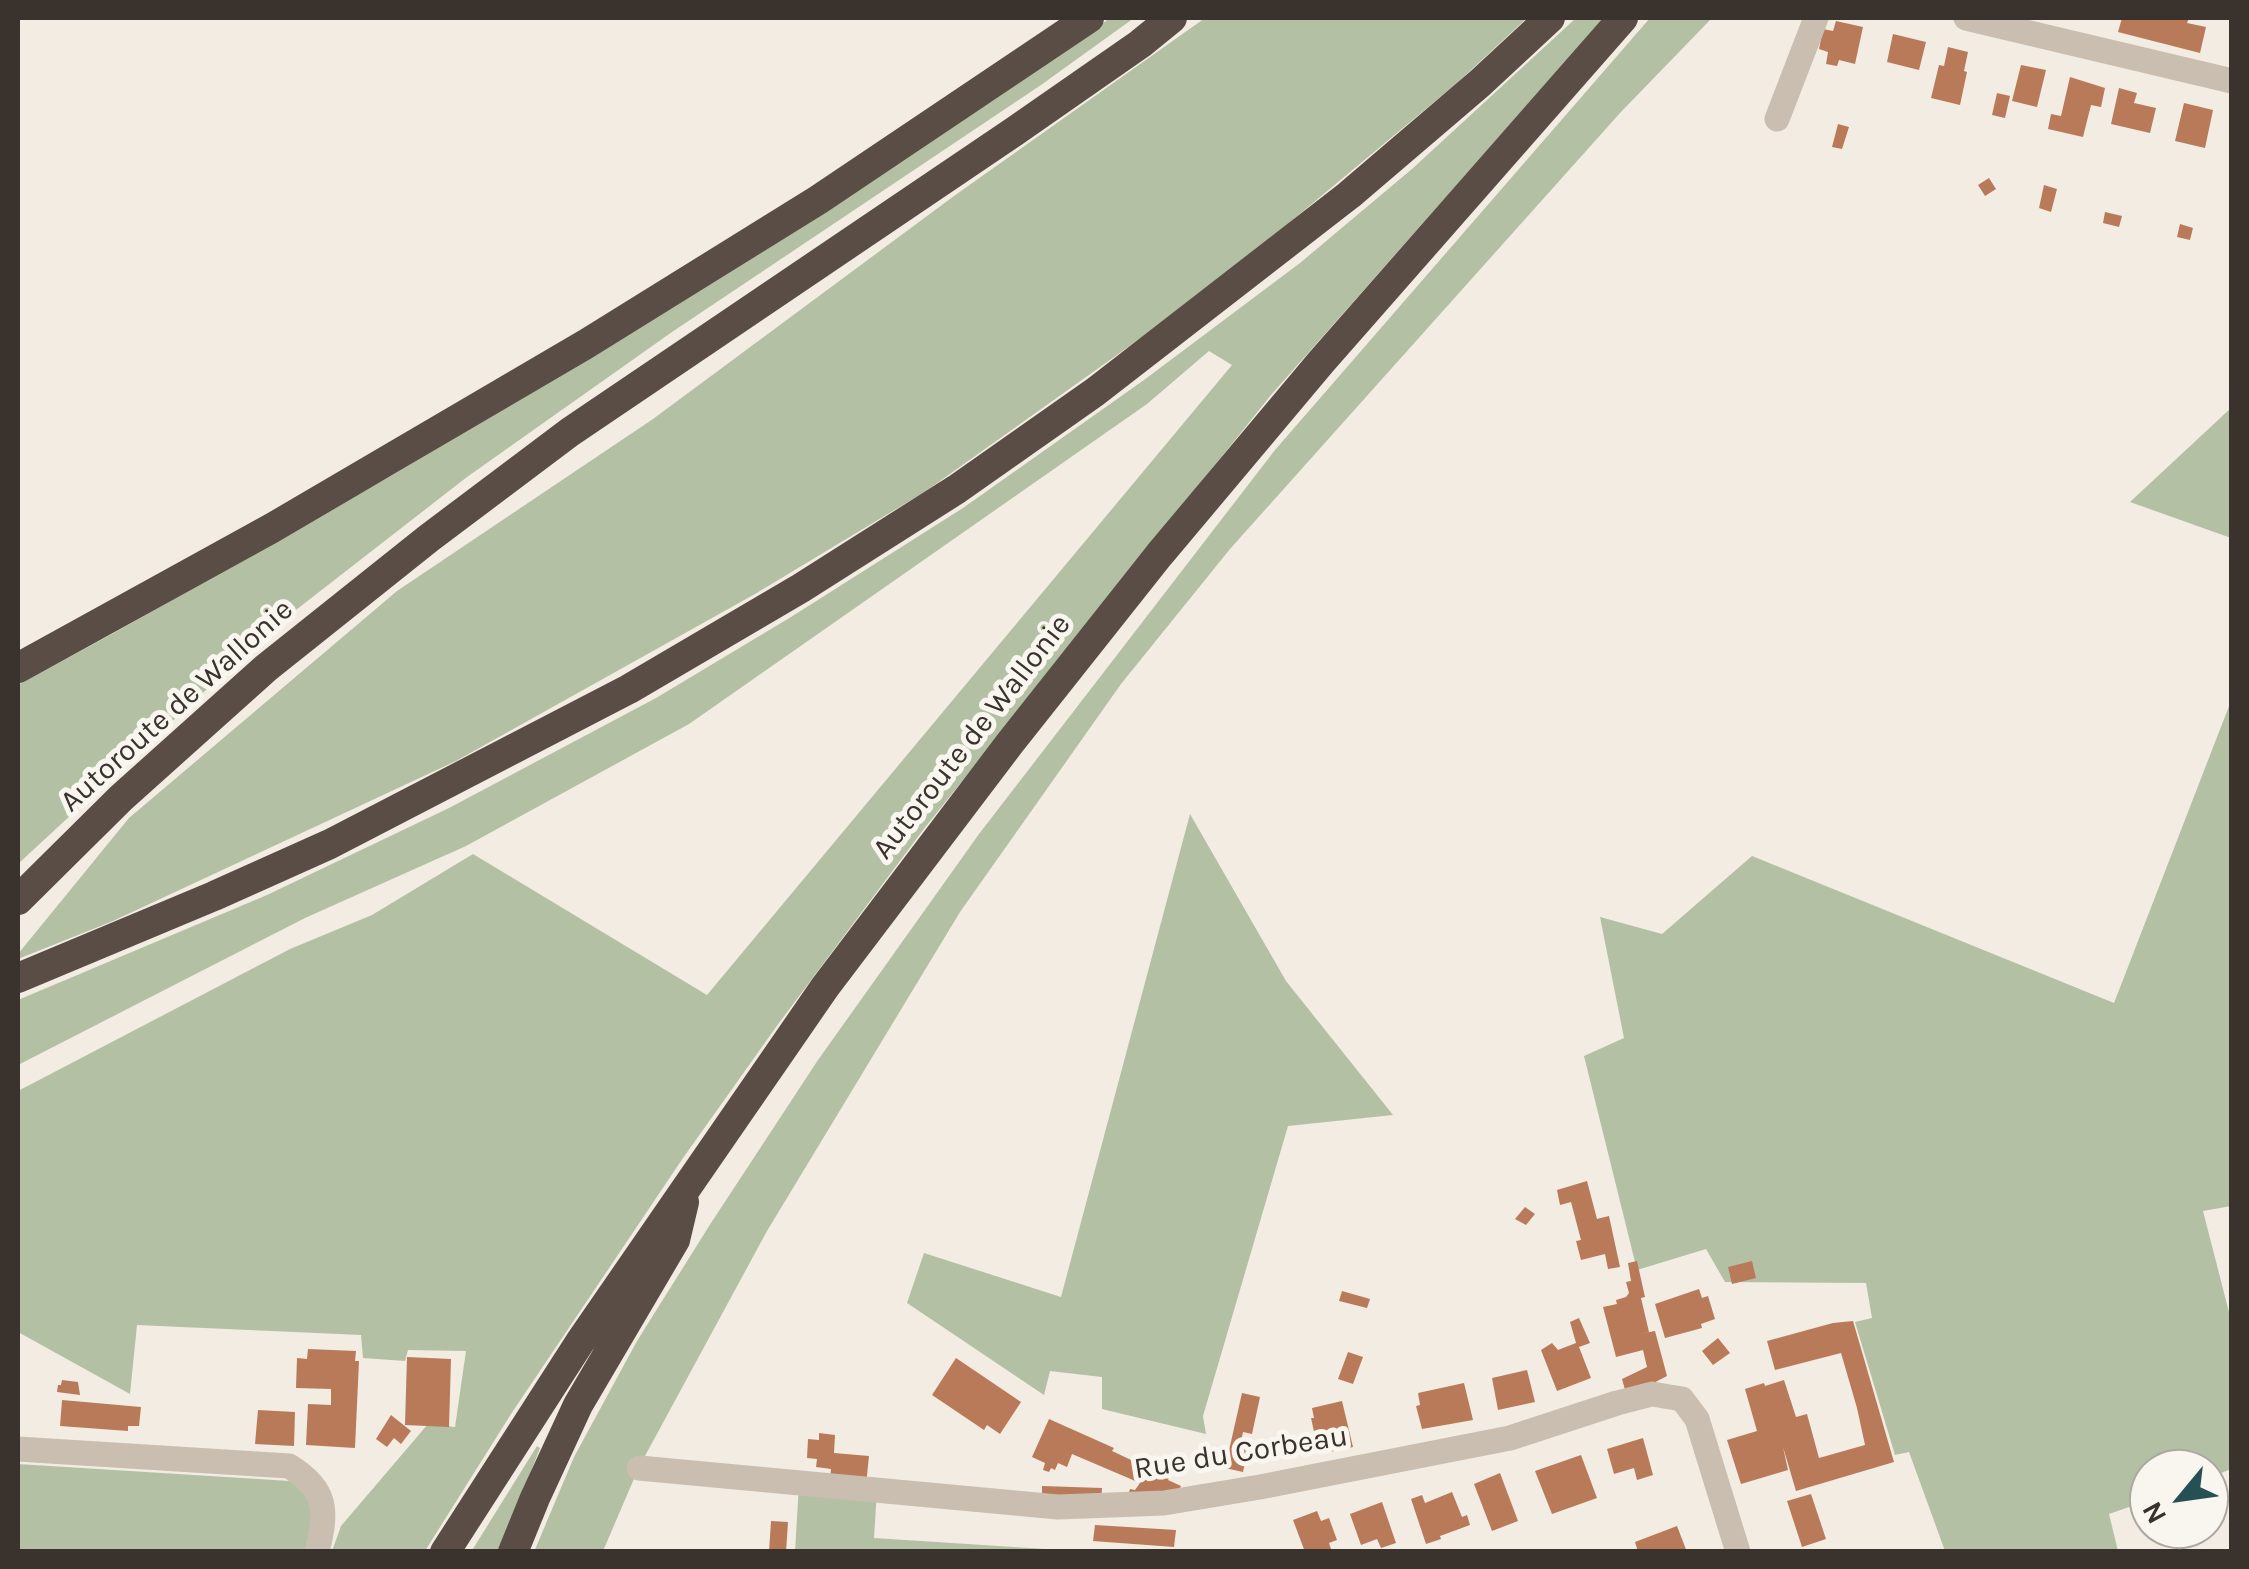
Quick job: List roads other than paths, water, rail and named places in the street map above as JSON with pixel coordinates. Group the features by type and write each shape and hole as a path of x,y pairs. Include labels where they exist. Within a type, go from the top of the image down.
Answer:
{"highway":[{"path":"18,668 272,528 586,344 818,200 1089,18"},
{"name":"Autoroute de Wallonie","path":"18,900 121,798 266,668 429,538 570,432 1031,120 1172,18"},
{"path":"18,978 330,844 629,688 801,588 957,489 1142,356 1349,195 1550,18"},
{"name":"Autoroute de Wallonie","path":"446,1552 580,1342 824,987 1010,743 1159,555 1334,348 1623,18"},
{"path":"513,1552 578,1406 676,1240 688,1184"}],"street":[{"path":"1777,119 1816,18"},
{"path":"1966,18 2232,81"},
{"name":"Rue du Corbeau","path":"639,1468 1058,1507 1164,1503 1510,1438 1652,1394 1682,1399 1697,1420 1738,1552"},
{"path":"18,1450 289,1466 308,1478 322,1500 323,1526 317,1552"}]}
